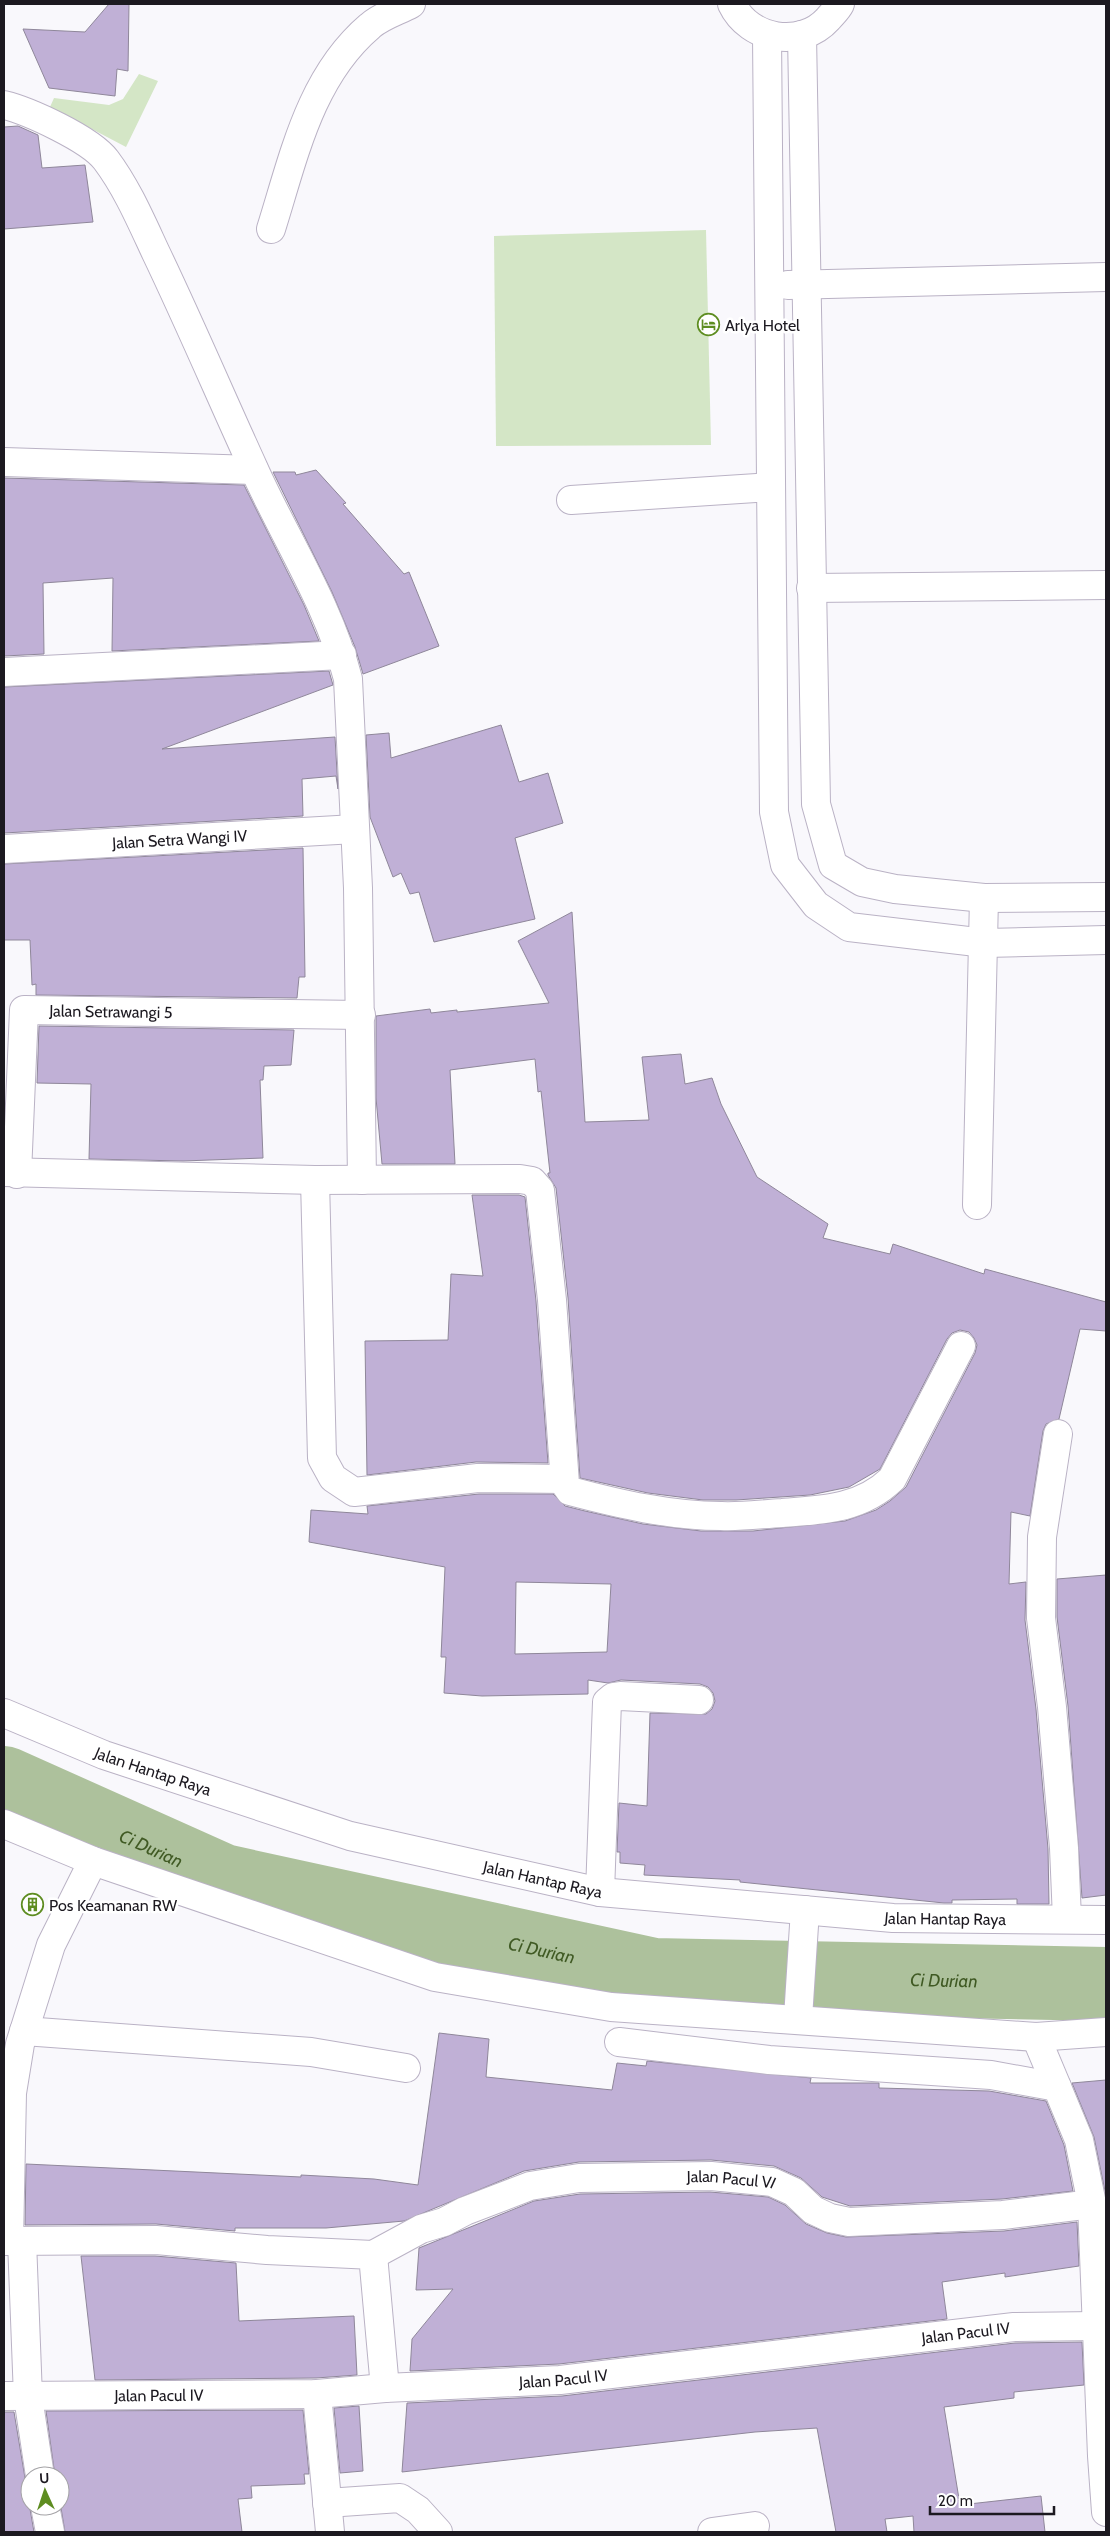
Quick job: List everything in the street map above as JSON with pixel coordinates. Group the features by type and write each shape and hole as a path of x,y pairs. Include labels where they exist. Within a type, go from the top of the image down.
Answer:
{"street":[{"path":"271,229 306,118 338,57 372,24 411,4"},
{"path":"732,4 747,24 767,35 784,38 802,35 823,25 840,4"},
{"path":"767,35 774,812 785,865 816,905 849,927 985,943 1106,940"},
{"path":"802,35 816,804 833,865 862,882 895,889 984,898 1106,898"},
{"path":"4,105 15,108 79,138 105,158 127,193 184,311 254,470 299,561 342,655 348,679 355,829 361,1015 362,1180"},
{"path":"769,285 1106,277"},
{"path":"4,462 254,470"},
{"path":"570,500 771,487"},
{"path":"811,588 1106,585"},
{"path":"4,672 342,655"},
{"name":"Jalan Setra Wangi IV","path":"4,849 355,829"},
{"path":"977,1205 985,943 984,898"},
{"name":"Jalan Setrawangi 5","path":"10,1173 24,1010 361,1015"},
{"path":"10,1173 315,1180 520,1179 532,1181 540,1190 552,1300 564,1479 570,1491 634,1506 720,1516 817,1511 858,1502 878,1492 892,1479 961,1346"},
{"path":"315,1180 322,1458 333,1478 354,1492 478,1478 564,1479"},
{"path":"1058,1434 1042,1537 1041,1618 1052,1707 1064,1848 1067,1919"},
{"path":"600,1892 607,1702 613,1697 620,1696 699,1700"},
{"name":"Jalan Hantap Raya","path":"4,1712 104,1755 350,1836 600,1892 804,1917 1106,1920"},
{"path":"4,1824 93,1861 435,1976 611,2007 799,2012 1036,2037 1106,2032"},
{"path":"37,2466 16,2397 12,2241 12,2092 20,2044 52,1945 93,1861"},
{"path":"799,2012 804,1917"},
{"path":"24,2031 311,2052 406,2068"},
{"path":"1036,2037 1079,2140 1092,2204 1096,2326 1106,2512"},
{"path":"619,2042 769,2060 991,2075 1057,2087"},
{"name":"Jalan Pacul VI","path":"373,2255 421,2229 444,2222 465,2211 521,2190 579,2178 711,2176 772,2182 794,2192 813,2210 830,2218 849,2222 1003,2215 1092,2204"},
{"path":"12,2241 156,2240 267,2250 373,2255 385,2388"},
{"name":"Jalan Pacul IV","path":"16,2397 317,2394 385,2388 560,2380 1014,2327 1096,2326"},
{"path":"317,2394 330,2532"},
{"path":"327,2503 400,2498 418,2510 438,2532"},
{"path":"47,2516 50,2532"},
{"path":"712,2532 756,2526"}],"green space":[{"path":"139,74 158,81 126,147 50,107 54,98 109,105 123,99"},
{"path":"706,230 711,445 496,446 494,236"}],"building":[{"path":"109,4 129,4 128,71 117,69 115,96 49,88 23,29 85,32"},
{"path":"18,126 38,135 42,168 85,165 93,222 4,229 4,127"},
{"path":"316,470 346,503 343,504 404,574 409,572 439,646 363,674 355,647 332,592 273,472 295,472 296,475"},
{"path":"4,478 244,485 304,605 319,641 112,651 113,578 43,583 44,654 4,656"},
{"path":"329,671 333,685 162,749 335,737 338,789 336,776 302,779 303,816 4,833 4,687"},
{"path":"501,725 519,782 548,773 563,823 515,838 535,919 434,942 419,892 410,894 401,873 393,877 370,817 366,735 389,733 391,758"},
{"path":"303,848 305,977 299,977 297,998 36,995 36,984 32,985 30,940 4,940 4,864"},
{"path":"572,912 585,1122 649,1120 642,1057 681,1054 685,1084 712,1078 721,1104 757,1177 828,1224 823,1238 890,1254 893,1244 984,1274 985,1269 1106,1302 1106,1331 1080,1329 1059,1419 1046,1424 1043,1431 1030,1516 1011,1512 1009,1584 1026,1582 1025,1620 1036,1709 1048,1849 1049,1904 1017,1904 1017,1899 952,1900 952,1903 944,1903 740,1882 740,1880 644,1875 645,1865 620,1863 620,1852 617,1852 619,1803 647,1806 650,1713 706,1714 712,1709 715,1701 713,1693 708,1687 700,1684 621,1680 608,1683 588,1680 588,1694 482,1696 444,1693 446,1657 441,1657 445,1567 309,1542 311,1510 368,1514 367,1506 479,1494 553,1494 565,1506 585,1511 643,1524 701,1531 753,1531 845,1521 876,1510 906,1487 975,1353 977,1345 969,1332 960,1330 952,1333 947,1339 880,1469 849,1487 810,1495 736,1500 703,1500 648,1493 580,1478 568,1298 556,1188 548,1175 550,1173 541,1091 538,1092 535,1059 450,1070 455,1164 382,1164 376,1098 376,1016 430,1009 431,1013 457,1010 457,1012 549,1003 518,941","holes":["516,1582 611,1584 607,1652 515,1654"]},
{"path":"39,1026 294,1030 291,1065 264,1066 263,1080 260,1080 263,1158 183,1161 89,1159 91,1084 37,1083"},
{"path":"472,1195 519,1195 525,1197 536,1301 548,1463 476,1462 367,1475 365,1341 448,1340 451,1274 483,1276"},
{"path":"1106,1575 1106,1895 1082,1898 1068,1706 1057,1617 1057,1579"},
{"path":"439,2033 489,2039 486,2077 612,2090 617,2063 646,2066 647,2061 811,2078 810,2083 879,2083 879,2088 989,2091 1046,2101 1064,2145 1073,2191 1002,2199 850,2206 822,2197 801,2178 774,2166 711,2160 579,2162 524,2171 404,2221 326,2228 235,2228 235,2231 156,2224 25,2225 26,2164 301,2177 301,2175 374,2179 418,2185"},
{"path":"1106,2080 1106,2196 1094,2137 1072,2083"},
{"path":"710,2192 768,2197 785,2205 806,2224 827,2233 846,2237 1004,2231 1077,2222 1079,2266 1005,2277 1005,2273 942,2282 947,2319 559,2364 410,2371 412,2339 453,2289 416,2290 419,2248 534,2201 580,2194"},
{"path":"81,2256 155,2256 236,2263 239,2321 354,2316 357,2375 316,2378 95,2380"},
{"path":"1082,2342 1084,2385 1014,2392 1014,2398 944,2407 960,2505 1041,2496 1045,2532 914,2532 913,2516 885,2519 887,2532 836,2532 817,2428 755,2432 402,2472 407,2403 562,2396 1015,2343"},
{"path":"359,2406 363,2471 340,2473 334,2408"},
{"path":"303,2410 309,2474 304,2474 305,2484 251,2486 252,2498 238,2499 242,2532 65,2532 62,2516 70,2516 70,2466 54,2466 46,2411"},
{"path":"4,2412 14,2412 23,2466 20,2466 20,2516 31,2516 34,2532 4,2532"}],"waterway":[{"name":"Ci Durian","path":"4,1783 223,1881 653,1975 1106,1984"}],"place":[{"name":"Arlya Hotel","path":"709,325"},
{"name":"Pos Keamanan RW","path":"33,1905"}]}
